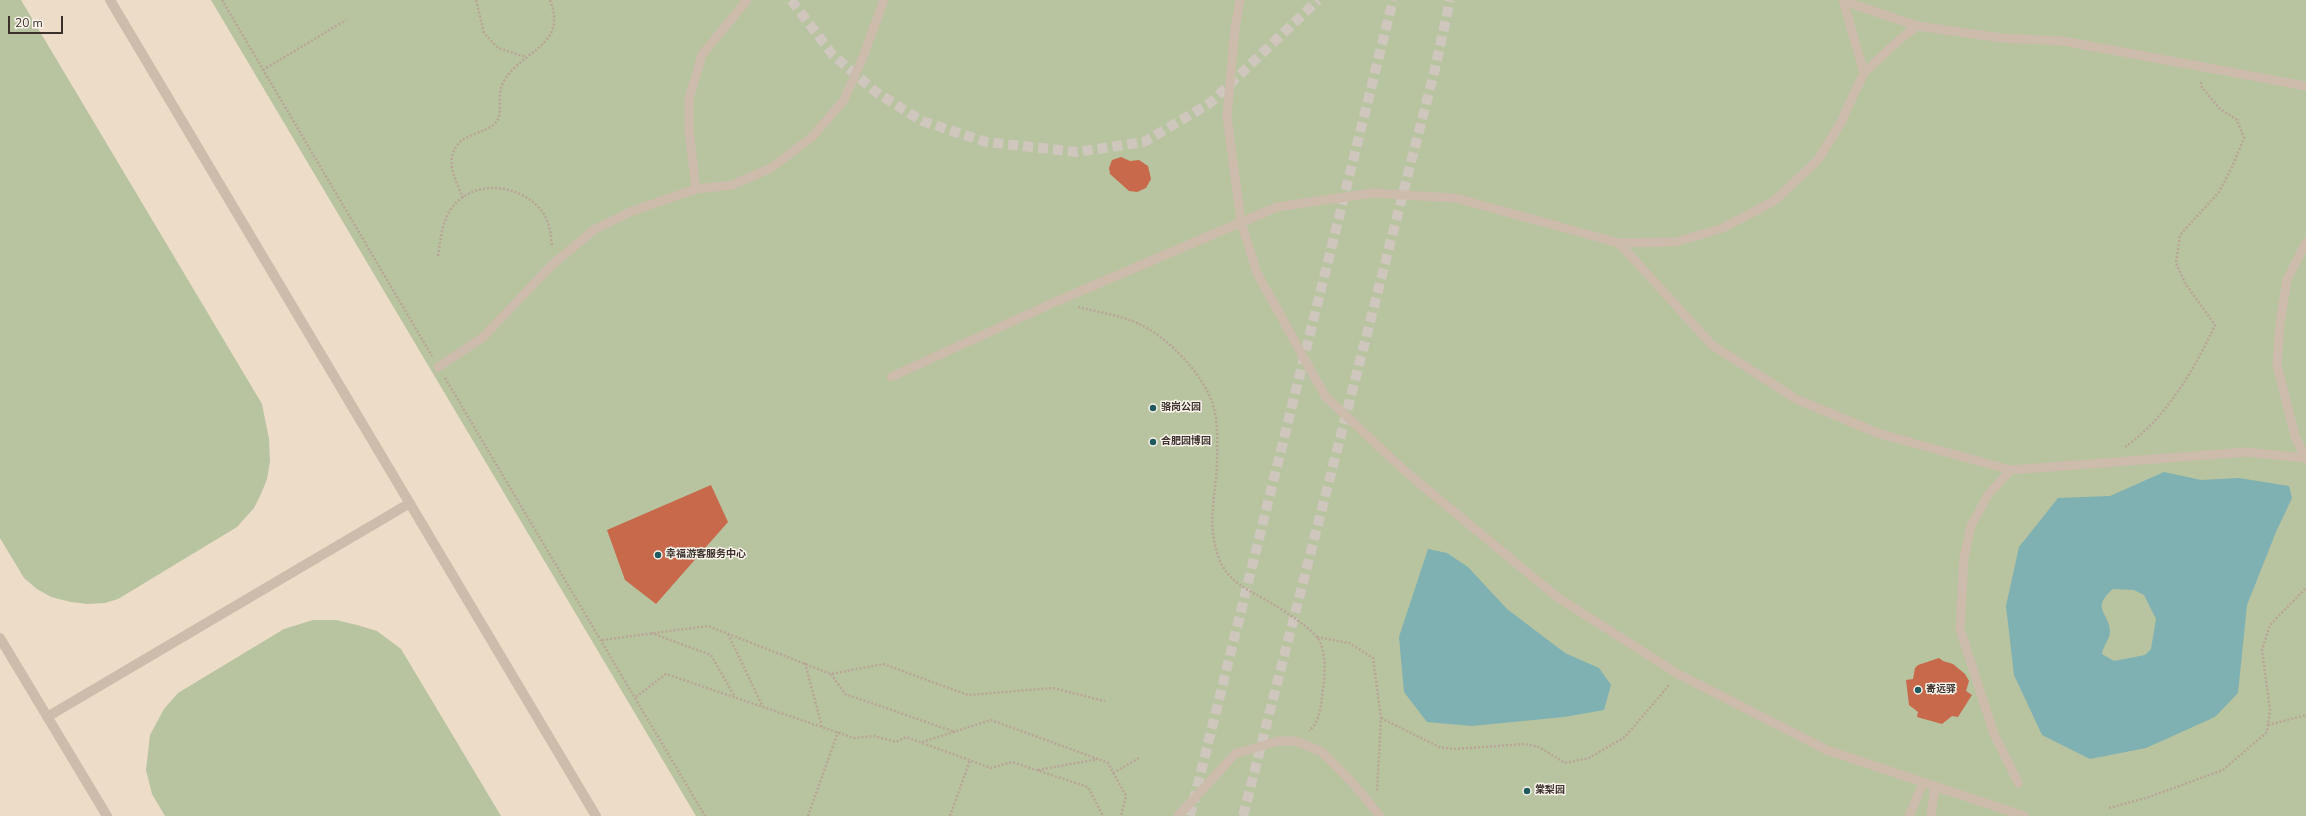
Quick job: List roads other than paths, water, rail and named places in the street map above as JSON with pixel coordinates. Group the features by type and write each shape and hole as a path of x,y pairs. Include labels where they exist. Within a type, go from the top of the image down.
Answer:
{"street":[{"path":"110,0 596,816"},
{"path":"47,717 410,503"},
{"path":"0,638 107,816"}],"lane":[{"path":"696,189 689,130 689,99 702,55 747,0"},
{"path":"438,367 482,338 552,265 595,228 630,212 696,189 732,185 771,168 812,137 844,100 863,57 884,0"},
{"path":"1240,0 1235,29 1227,116 1241,222 1257,273 1325,396 1406,472 1557,597 1678,674 1827,750 2024,816"},
{"path":"1844,0 1917,26 2002,38 2063,41 2306,86"},
{"path":"1844,0 1864,73"},
{"path":"891,377 1055,302 1278,207 1372,193 1455,198 1619,243 1676,242 1723,228 1774,201 1817,161 1840,124 1864,73 1899,40 1917,26"},
{"path":"1619,243 1712,345 1796,399 1880,434 2011,470 2246,452 2305,459"},
{"path":"2305,459 2295,436 2277,365 2280,324 2287,279 2306,243"},
{"path":"2011,470 1987,496 1971,526 1964,558 1960,629 1994,734 2018,783"},
{"path":"1178,816 1235,754 1278,741 1296,741 1322,752 1352,782 1376,813"},
{"path":"1908,816 1923,783"},
{"path":"1931,816 1935,786"}],"water":[{"path":"2164,472 2201,480 2239,478 2289,486 2292,498 2276,532 2247,605 2238,693 2215,717 2146,748 2090,759 2042,735 2014,675 2006,606 2019,547 2058,498 2110,496","holes":["2113,589 2134,590 2144,595 2156,619 2151,649 2145,655 2114,661 2102,654 2110,631 2109,625 2102,610 2103,601"]},
{"path":"1428,549 1447,553 1468,567 1507,609 1565,653 1599,668 1611,685 1604,710 1564,717 1472,726 1427,722 1404,692 1399,637"}],"tunnel":[{"path":"791,0 833,55 876,92 922,121 986,142 1077,152 1144,142 1210,103 1318,0"},
{"path":"1190,816 1393,0"},
{"path":"1243,816 1435,69 1450,0"}],"place":[{"name":"骆岗公园","path":"1153,408"},
{"name":"合肥园博园","path":"1153,442"},
{"name":"幸福游客服务中心","path":"658,555"},
{"name":"寄远驿","path":"1918,690"},
{"name":"棠梨园","path":"1527,791"}]}
